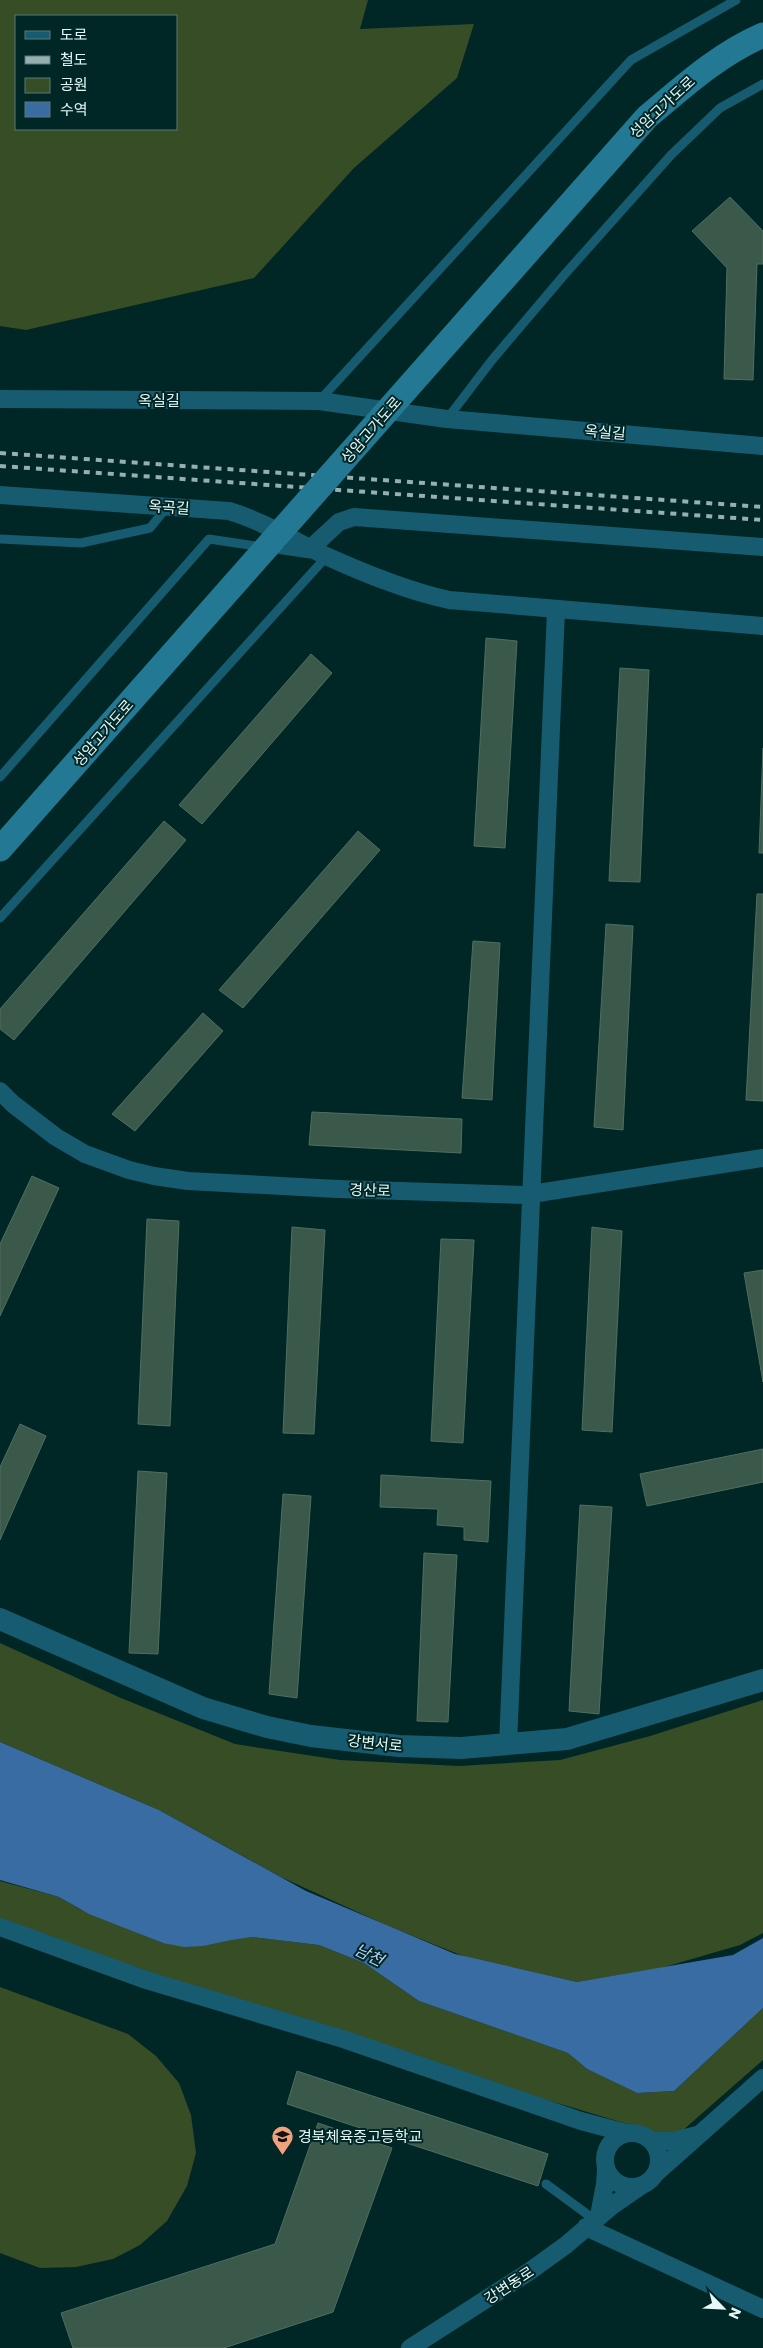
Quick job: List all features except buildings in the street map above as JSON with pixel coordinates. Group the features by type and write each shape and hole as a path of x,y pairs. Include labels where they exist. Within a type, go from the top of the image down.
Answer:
{"main road":[{"name":"성암고가도로","path":"0,849 647,117 698,74 736,47 763,35"}],"street":[{"name":"옥실길","path":"0,399 319,401 447,419 763,446"},
{"name":"옥곡길","path":"0,495 229,511 245,515 327,556 420,594 449,600 763,626"},
{"path":"311,548 339,522 354,517 763,547"},
{"path":"508,1744 556,610"},
{"name":"경산로","path":"0,1091 13,1104 56,1137 85,1154 105,1162 154,1176 188,1181 338,1190 525,1195 763,1158"},
{"name":"강변서로","path":"0,1619 203,1708 267,1727 311,1736 399,1746 461,1748 567,1739 763,1680"},
{"name":"강변동로","path":"0,1927 146,1980 343,2039 581,2121 626,2133 635,2133 651,2141 673,2142 698,2134"},
{"name":"강변동로","path":"412,2348 530,2271 642,2185 763,2078"},
{"path":"581,2121 600,2145 605,2164 616,2183 624,2186 642,2185"},
{"path":"626,2133 611,2142 606,2150 605,2164 593,2221 763,2309"},
{"path":"651,2141 659,2156 655,2174"}],"lane":[{"path":"319,401 632,60 736,0"},
{"path":"447,419 492,360 565,274 671,155 720,108 763,84"},
{"path":"0,539 81,543 150,528 167,506"},
{"path":"0,776 209,539 327,556"},
{"path":"0,918 327,556"},
{"path":"546,2184 593,2221"}],"green space":[{"path":"0,0 368,0 360,29 474,24 457,78 354,168 254,278 26,330 0,326"},
{"path":"0,1643 121,1698 235,1744 340,1760 459,1766 560,1760 650,1736 763,1700 763,1933 740,1945 661,1968 577,1982 468,1958 388,1926 281,1877 159,1810 0,1742"},
{"path":"0,1881 59,1897 80,1909 163,1943 252,1937 319,1945 364,1963 419,2001 568,2053 587,2069 637,2093 674,2091 763,2008 763,2060 674,2138 146,1980 0,1927"},
{"path":"0,1987 128,2034 156,2056 179,2083 191,2115 196,2153 187,2186 167,2221 140,2245 113,2259 76,2267 40,2268 0,2253"}],"water":[{"name":"남천","path":"0,1742 159,1810 306,1891 455,1954 577,1982 733,1955 763,1938 763,2008 674,2091 637,2093 587,2069 568,2053 419,2001 364,1963 319,1945 252,1937 203,1946 184,1947 163,1943 89,1914 59,1897 0,1880"}],"railway":[{"path":"0,453 763,507"},
{"path":"0,466 763,520"}],"place":[{"name":"경북체육중고등학교","path":"282,2155"}]}
